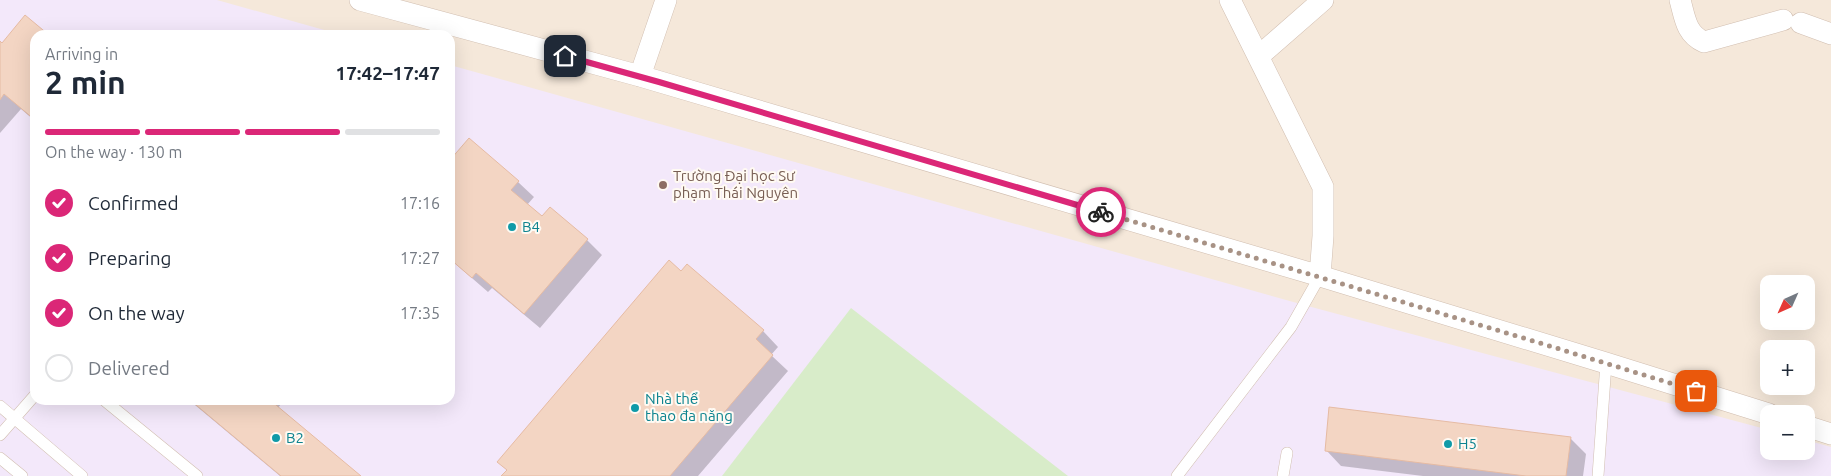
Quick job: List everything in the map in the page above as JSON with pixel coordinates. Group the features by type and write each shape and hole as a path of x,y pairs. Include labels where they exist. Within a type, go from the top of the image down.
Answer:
{"street":[{"path":"360,0 640,76 1320,276 1760,411"},
{"path":"640,76 666,0"},
{"path":"1230,0 1323,187 1323,236 1320,276"},
{"path":"1259,56 1323,0"},
{"path":"1680,0 1689,31 1696,38 1704,42 1792,21 1831,34"},
{"path":"1815,429 1831,434"}],"lane":[{"path":"1177,476 1254,378 1291,327 1320,276"},
{"path":"1598,476 1606,363"},
{"path":"0,434 30,400"},
{"path":"110,405 196,476"},
{"path":"0,406 82,476"},
{"path":"1282,476 1287,452"},
{"path":"0,458 22,476"}],"shaded area":[{"path":"0,0 1831,0 1831,476 0,476"},
{"name":"Trường Đại học Sư phạm Thái Nguyên","path":"0,0 217,0 324,30 30,30 30,405 455,405 455,66 1304,305 1760,428 1760,460 1815,460 1815,443 1831,447 1831,476 0,476"}],"green space":[{"path":"851,308 1068,476 722,476"}],"building":[{"path":"25,15 43,30 30,30 30,116 4,94 0,100 0,41 2,43"},
{"name":"B4","path":"469,138 519,181 511,190 542,216 550,207 588,239 524,314 476,273 472,278 455,263 455,154"},
{"name":"Nhà thể thao đa năng","path":"669,260 681,271 687,264 764,330 756,339 773,355 670,476 501,476 507,470 497,462"},
{"name":"B2","path":"196,405 276,405 361,476 281,476"},
{"name":"H5","path":"1329,407 1571,437 1566,476 1526,476 1325,451"}],"way so far":[{"path":"1101,212 1320,276 1696,391"}],"place":[{"name":"Trường Đại học Sư phạm Thái Nguyên","path":"663,185"},
{"name":"B4","path":"512,227"},
{"name":"Nhà thể thao đa năng","path":"635,408"},
{"name":"B2","path":"276,438"},
{"name":"H5","path":"1448,444"}],"route":[{"path":"565,56 1101,212"}]}
